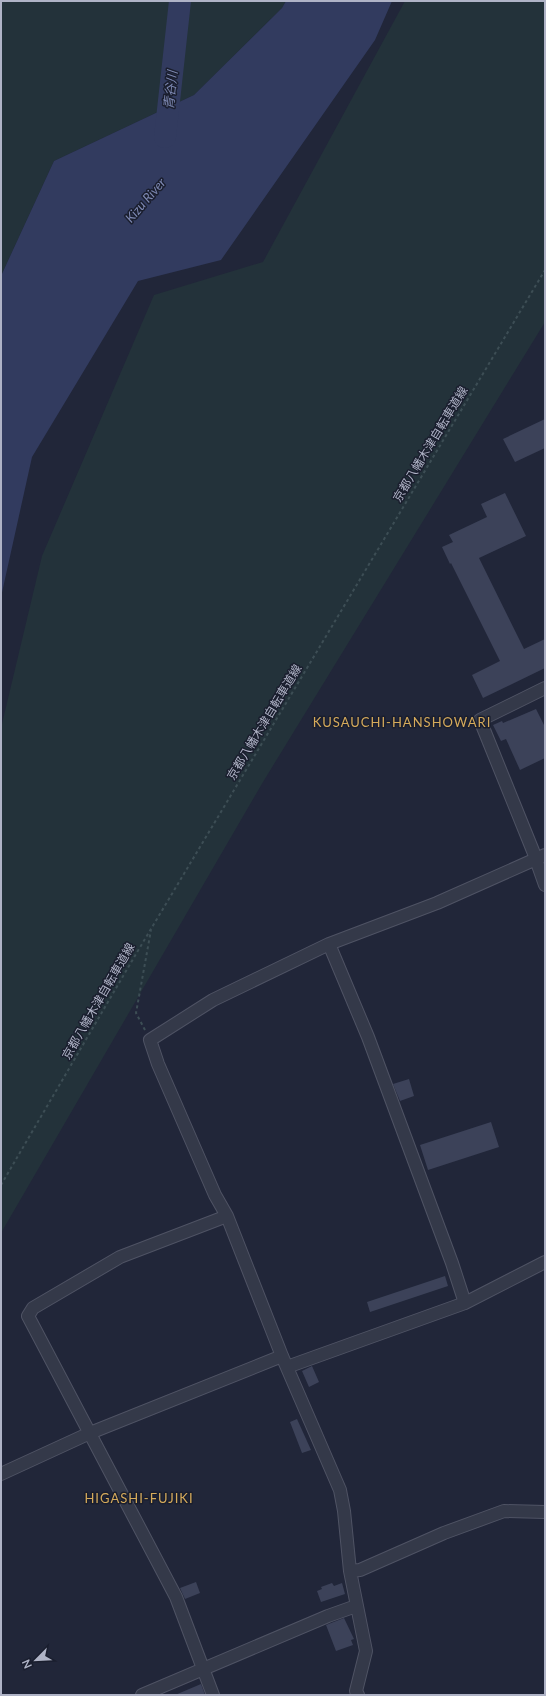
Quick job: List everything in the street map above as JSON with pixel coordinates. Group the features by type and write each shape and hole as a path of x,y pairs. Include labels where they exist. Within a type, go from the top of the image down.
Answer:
{"street":[{"path":"545,688 480,720 540,857 545,885"},
{"path":"358,1695 356,1691 366,1651 350,1571 344,1511 340,1490 284,1361 227,1216 215,1195 158,1064 150,1040 213,1000 329,944 437,903 540,857"},
{"path":"329,944 368,1037 452,1263 465,1303"},
{"path":"213,1695 202,1670 176,1597 28,1316 33,1308 120,1257 227,1216"},
{"path":"1,1474 90,1433 284,1361 465,1303 545,1262"},
{"path":"350,1571 360,1570 444,1533 504,1511 545,1512"},
{"path":"142,1695 328,1616 356,1606"}],"path":[{"name":"京都八幡木津自転車道線","path":"1,1185 151,928 545,270"},
{"path":"150,1040 136,1013 151,928"}],"shaded area":[{"path":"1,1 286,1 282,8 194,95 54,161 1,276"},
{"path":"405,1 545,1 545,322 263,782 1,1233 1,728 42,556 154,295 263,262"}],"water":[{"name":"Kizu River","path":"286,1 392,1 375,40 221,260 138,281 32,457 1,597 1,276 54,161 194,95 282,8"}],"building":[{"path":"545,419 545,448 515,462 503,439"},
{"path":"505,493 526,536 479,558 524,649 545,639 545,668 483,698 472,675 500,661 442,547 453,542 449,535 487,517 481,504"},
{"path":"536,709 545,727 545,758 520,770 506,739 501,741 493,725 502,721 503,723"},
{"path":"409,1079 414,1096 400,1101 393,1084"},
{"path":"491,1122 499,1147 428,1170 420,1145"},
{"path":"445,1276 448,1286 370,1312 367,1302"},
{"path":"312,1366 319,1382 309,1387 302,1371"},
{"path":"297,1419 311,1450 302,1453 290,1422"},
{"path":"196,1582 200,1593 185,1599 180,1588"},
{"path":"332,1583 334,1586 342,1583 345,1594 321,1602 317,1591 322,1589 321,1587"},
{"path":"344,1618 354,1639 351,1640 353,1645 336,1651 326,1625"},
{"path":"201,1684 205,1695 175,1695"}],"waterway":[{"name":"青谷川","path":"165,137 180,1"}],"district":[{"name":"KUSAUCHI-HANSHOWARI","path":"402,722"},
{"name":"HIGASHI-FUJIKI","path":"139,1498"}]}
